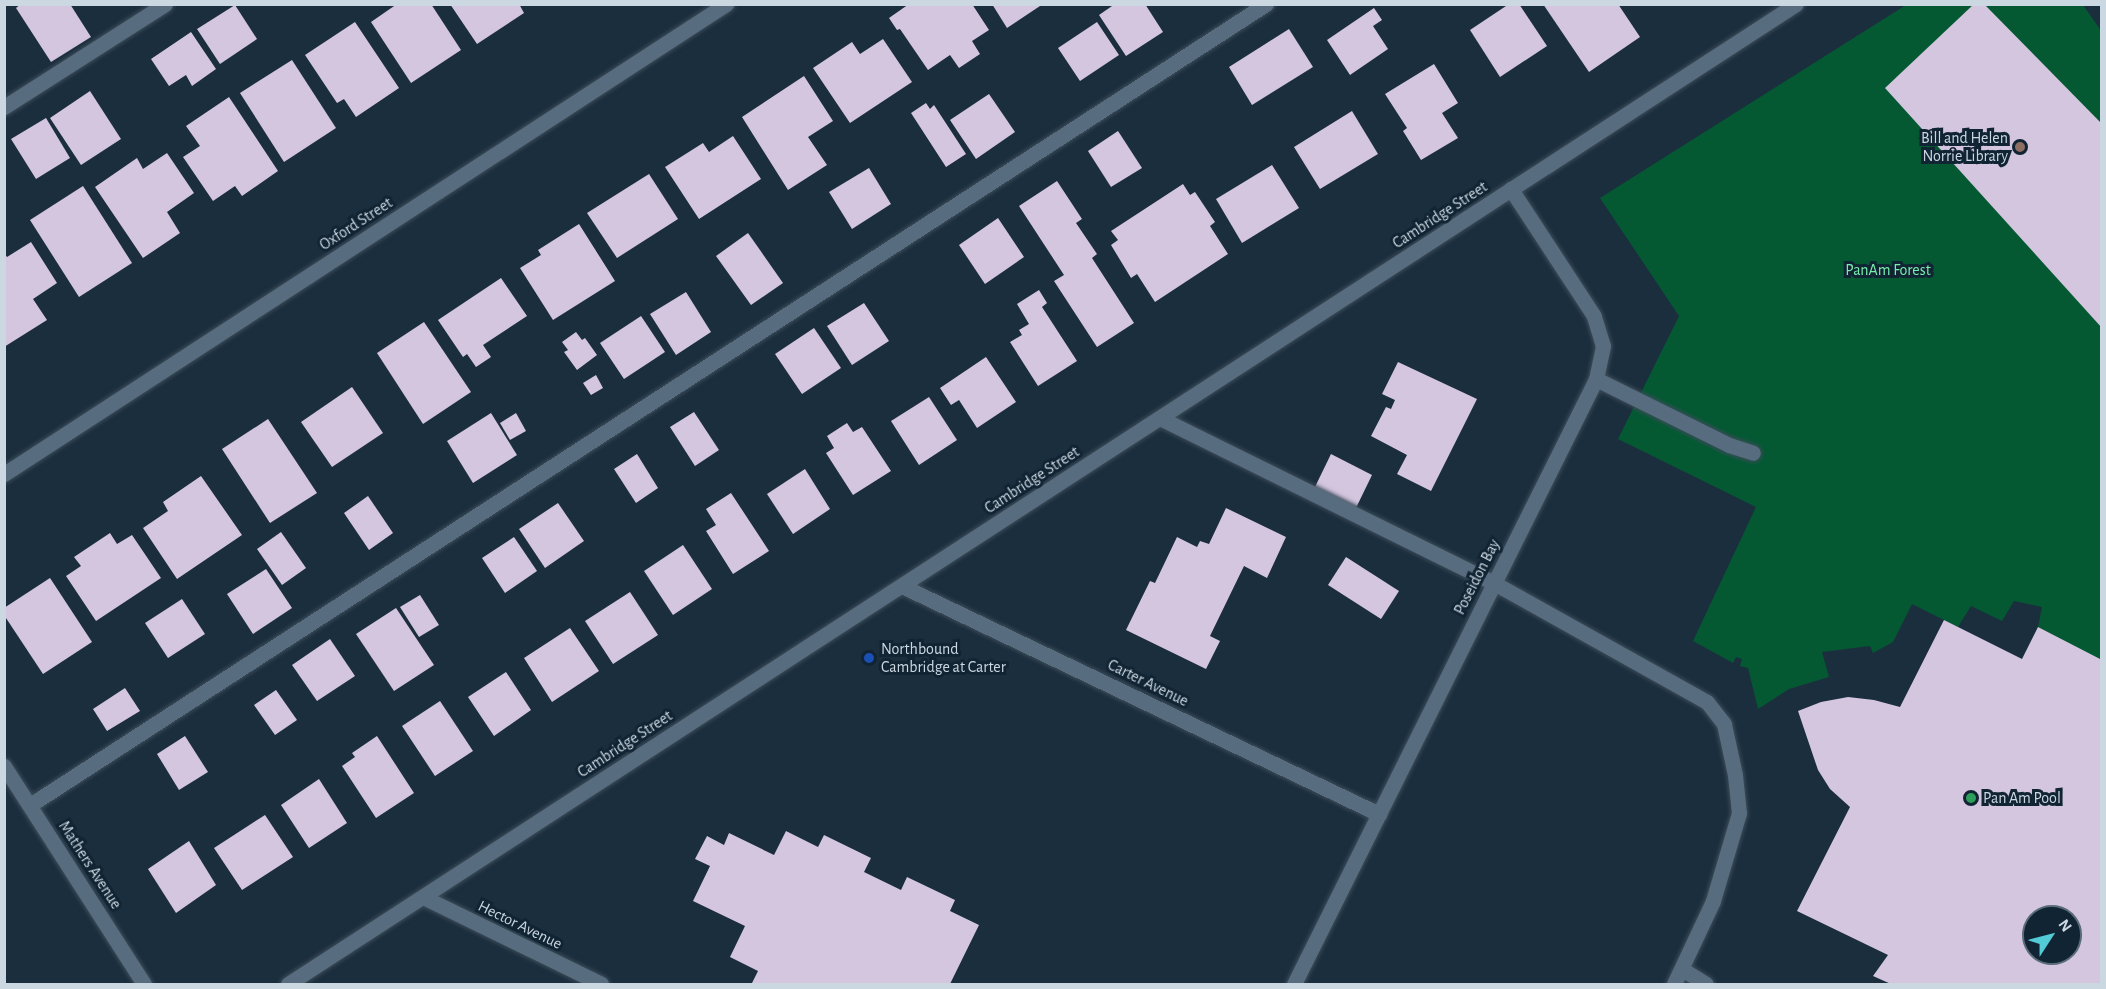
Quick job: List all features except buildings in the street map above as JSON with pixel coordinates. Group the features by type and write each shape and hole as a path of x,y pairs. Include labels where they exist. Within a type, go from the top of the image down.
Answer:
{"street":[{"path":"4,107 165,4"},
{"name":"Oxford Street","path":"4,474 726,4"},
{"path":"30,805 1266,4"},
{"name":"Cambridge Street","path":"288,984 1796,4"},
{"name":"Poseidon Bay","path":"1294,984 1596,380 1603,346 1594,316 1512,189"},
{"path":"1596,380 1729,445 1753,453"},
{"path":"1160,418 1494,583 1707,702 1724,724 1735,775 1739,813 1713,901 1674,984"},
{"name":"Carter Avenue","path":"902,586 1379,814"},
{"name":"Mathers Avenue","path":"4,766 144,984"},
{"name":"Hector Avenue","path":"423,897 601,984"},
{"path":"1682,969 1706,984"}],"green space":[{"name":"PanAm Forest","path":"1906,5 2083,5 2102,32 2101,660 2038,627 2042,607 2014,601 2002,621 1971,606 1958,627 1912,604 1893,642 1873,653 1870,646 1822,652 1829,677 1789,689 1758,709 1748,668 1740,666 1742,659 1736,657 1733,663 1693,641 1756,507 1618,439 1679,316 1600,198"}],"place":[{"name":"Bill and Helen Norrie Library","path":"2020,147"},
{"name":"Northbound Cambridge at Carter","path":"869,658"},
{"name":"Pan Am Pool","path":"1971,798"}]}
